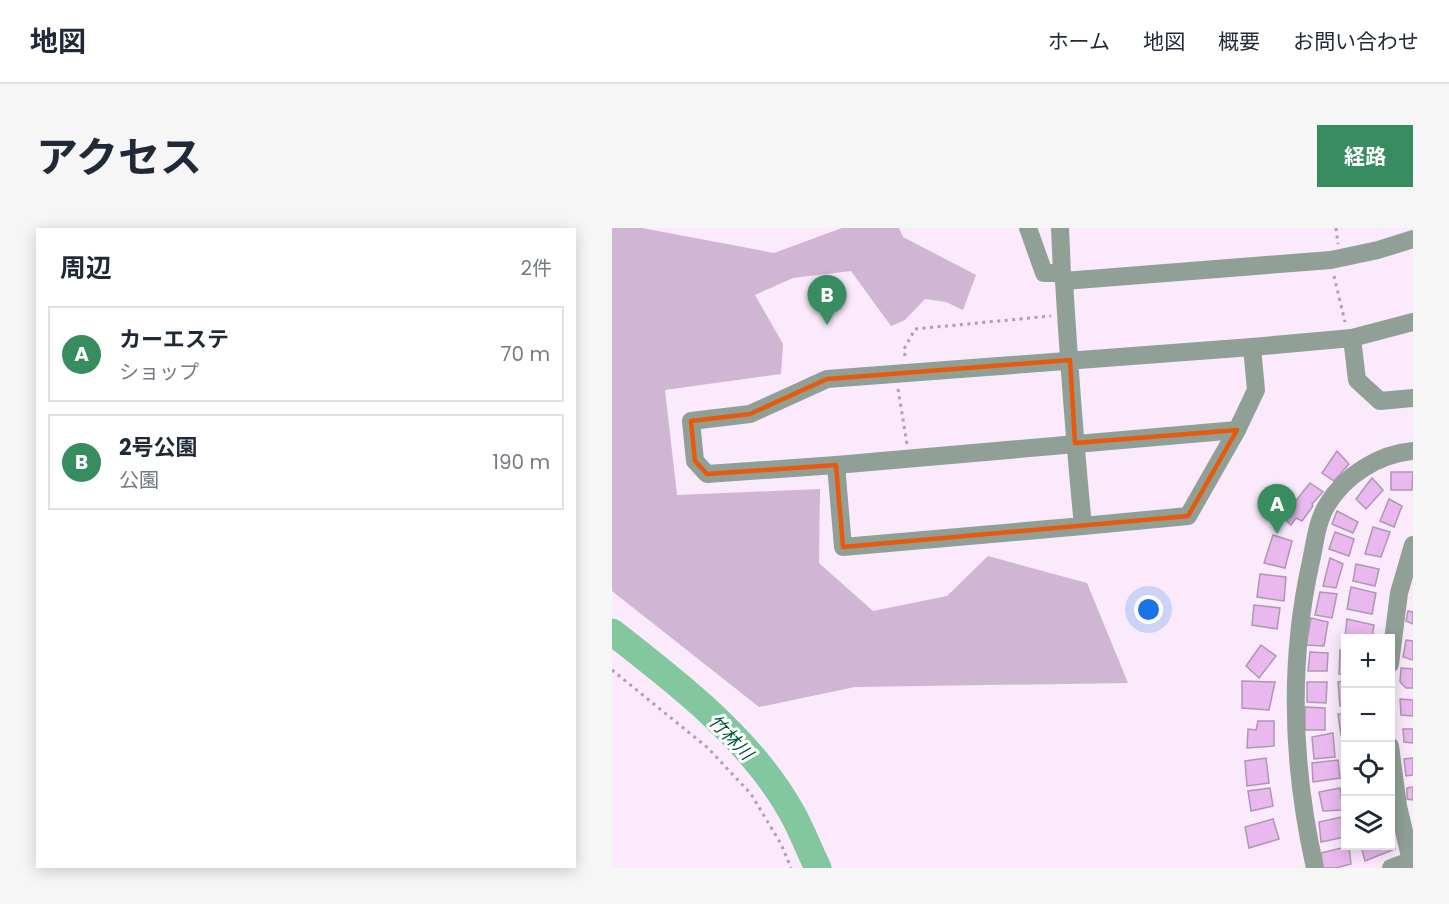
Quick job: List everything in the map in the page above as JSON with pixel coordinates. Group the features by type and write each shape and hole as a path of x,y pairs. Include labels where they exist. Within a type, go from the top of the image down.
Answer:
{"street":[{"path":"1028,228 1044,273 1063,277 1331,260 1378,250 1413,239"},
{"path":"1060,228 1083,526"},
{"path":"1237,430 707,474 694,461 691,421 750,414 827,379 1351,338 1413,322"},
{"path":"1351,338 1357,380 1380,401 1413,398"},
{"path":"836,465 843,547 1188,516 1237,430 1256,390 1252,346"},
{"path":"1315,868 1305,824 1298,773 1295,710 1296,653 1320,520 1327,505 1348,480 1372,463 1398,452 1413,451"},
{"path":"1394,634 1399,593 1413,545"},
{"path":"1390,868 1412,861 1398,806 1395,784"}],"path":[{"path":"1331,260 1351,338"},
{"path":"909,458 902,373 904,349 915,329 1066,315"},
{"path":"612,670 708,748 751,794 781,843 791,868"}],"highlighted area":[{"path":"1070,360 1075,443 1237,430 1188,516 843,547 836,465 707,474 695,461 691,421 750,414 827,379"}],"shaded area":[{"path":"612,228 642,228 774,253 842,228 899,228 903,237 976,275 963,310 946,302 925,299 905,320 891,326 851,271 793,278 755,295 783,344 781,374 665,390 677,495 820,489 819,563 873,611 947,596 988,556 1087,583 1128,683 855,687 759,707 612,591"}],"building":[{"path":"1337,451 1349,464 1334,481 1322,473"},
{"path":"1391,472 1413,472 1412,490 1391,490"},
{"path":"1372,478 1383,490 1366,509 1356,499"},
{"path":"1310,483 1323,492 1312,504 1313,506 1302,521 1296,518 1291,525 1283,517"},
{"path":"1389,499 1402,506 1394,527 1380,521"},
{"path":"1337,511 1358,522 1353,533 1332,524"},
{"path":"1373,527 1390,532 1381,557 1365,554"},
{"path":"1335,532 1354,539 1349,556 1329,549"},
{"path":"1273,535 1292,541 1285,568 1264,563"},
{"path":"1330,558 1343,564 1336,588 1323,586"},
{"path":"1356,564 1379,569 1375,586 1353,581"},
{"path":"1260,574 1286,577 1284,601 1257,597"},
{"path":"1351,587 1376,593 1372,614 1347,609"},
{"path":"1320,592 1337,594 1332,618 1315,615"},
{"path":"1254,605 1280,608 1277,629 1252,625"},
{"path":"1408,611 1413,612 1413,624 1406,621"},
{"path":"1311,618 1328,622 1324,646 1306,645"},
{"path":"1347,619 1374,625 1373,634 1345,634"},
{"path":"1406,640 1413,641 1413,660 1403,657"},
{"path":"1261,645 1276,656 1259,678 1246,666"},
{"path":"1340,650 1341,674 1339,674"},
{"path":"1310,652 1328,653 1327,671 1308,671"},
{"path":"1401,668 1413,669 1413,688 1406,688 1400,682"},
{"path":"1242,681 1275,682 1269,710 1242,708"},
{"path":"1307,682 1327,682 1326,703 1307,702"},
{"path":"1338,682 1341,682 1341,706 1340,706"},
{"path":"1400,699 1413,700 1413,716 1401,715"},
{"path":"1305,707 1325,708 1325,730 1305,730"},
{"path":"1338,714 1341,714 1341,735"},
{"path":"1258,721 1274,721 1274,746 1247,748 1248,729 1256,730"},
{"path":"1403,729 1413,729 1413,743 1404,742"},
{"path":"1333,733 1335,757 1314,759 1312,737"},
{"path":"1266,758 1269,783 1247,786 1245,761"},
{"path":"1413,758 1413,775 1406,776 1404,759"},
{"path":"1338,760 1340,778 1313,782 1312,763"},
{"path":"1413,787 1413,800 1407,799 1407,788"},
{"path":"1270,788 1273,806 1251,811 1248,791"},
{"path":"1340,788 1341,810 1323,811 1319,792"},
{"path":"1341,817 1341,838 1321,842 1319,822"},
{"path":"1273,819 1279,839 1249,848 1245,827"},
{"path":"1341,848 1341,850 1349,850 1351,864 1336,868 1323,868 1321,853"},
{"path":"1362,850 1392,850 1365,861"}],"waterway":[{"name":"竹林川","path":"612,632 685,690 752,756 792,813 818,868"}],"place":[{"name":"2号公園","path":"827,325"},
{"name":"カーエステ","path":"1277,534"}]}
